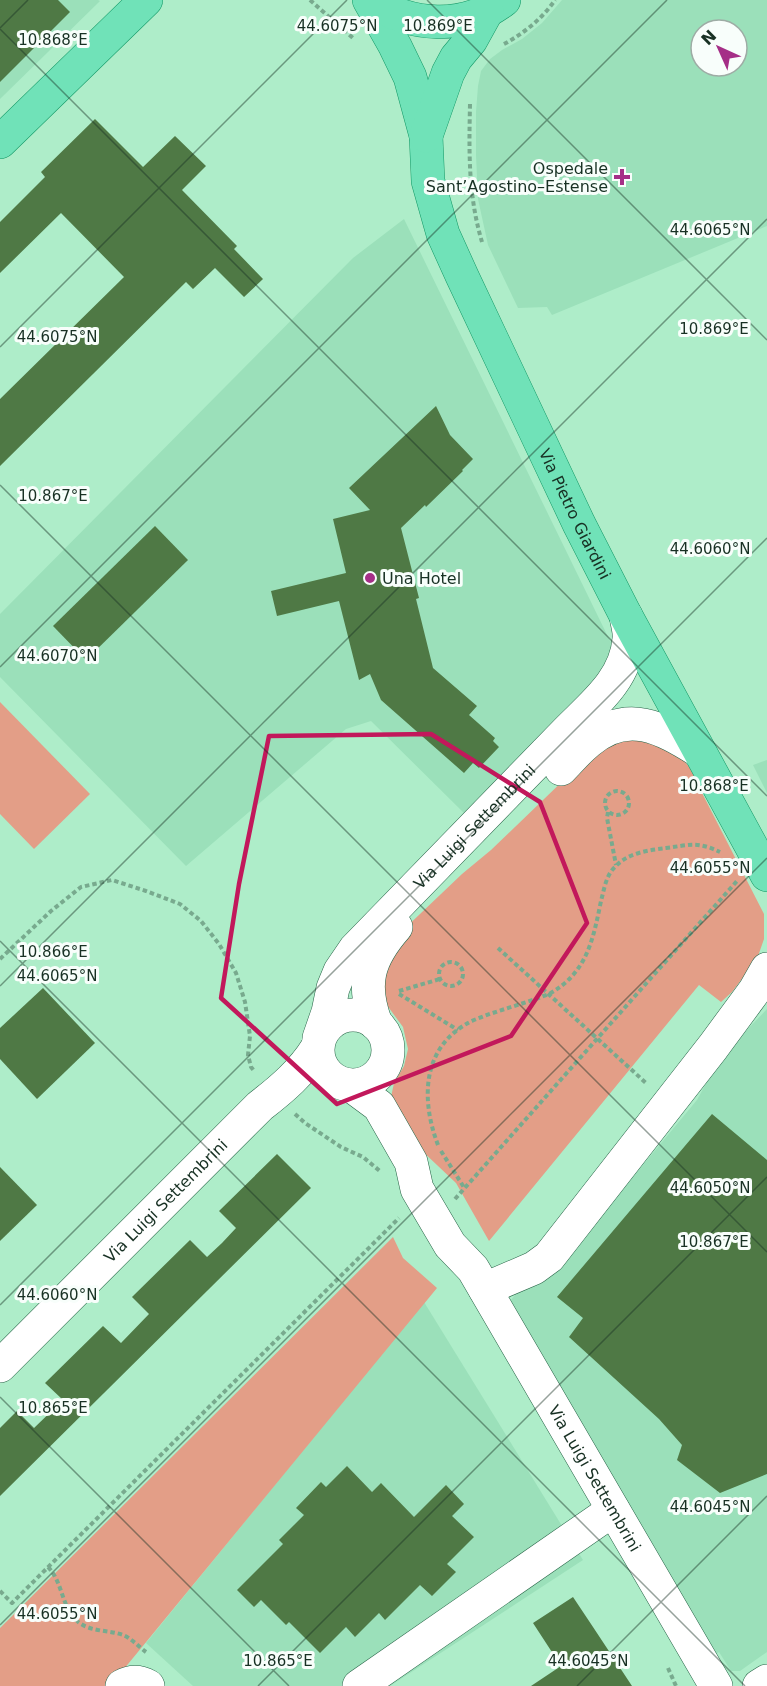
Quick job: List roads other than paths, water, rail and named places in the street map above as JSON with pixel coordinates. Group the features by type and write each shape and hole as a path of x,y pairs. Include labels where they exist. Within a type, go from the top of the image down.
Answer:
{"main road":[{"path":"0,142 146,0"},
{"name":"Via Pietro Giardini","path":"369,0 394,14 425,22 456,21 495,5"},
{"name":"Via Pietro Giardini","path":"369,0 396,46 410,77 426,136 428,181 443,234 462,276 574,513 626,616 762,866"},
{"name":"Via Pietro Giardini","path":"426,136 448,73 456,58 495,5"}],"street":[{"name":"Via Luigi Settembrini","path":"0,1366 260,1106 301,1072 318,1043 340,971 355,949 616,681 629,638 626,616"},
{"name":"Via Luigi Settembrini","path":"376,1024 368,999 368,979 372,964 390,934 404,918 505,825 588,741 614,726 651,725 699,751"},
{"path":"479,1279 534,1268 549,1257 713,1047 761,979"},
{"path":"356,1015 376,1024 387,1041 388,1051 386,1061 375,1077 357,1085 343,1084 329,1077 318,1059 318,1043 325,1028 334,1020 356,1015"},
{"path":"379,1106 378,1091 381,1070"},
{"name":"Via Luigi Settembrini","path":"279,1092 306,1083 343,1084 356,1089 379,1106 400,1171 417,1189 450,1245 479,1279 716,1686"},
{"name":"Via Luigi Settembrini","path":"400,1171 430,1180 456,1198 464,1236 479,1279"},
{"path":"359,1686 613,1510"},
{"path":"759,1686 767,1680"}],"place":[{"name":"Ospedale Sant’Agostino–Estense","path":"622,177"},
{"name":"Una Hotel","path":"370,578"}]}
